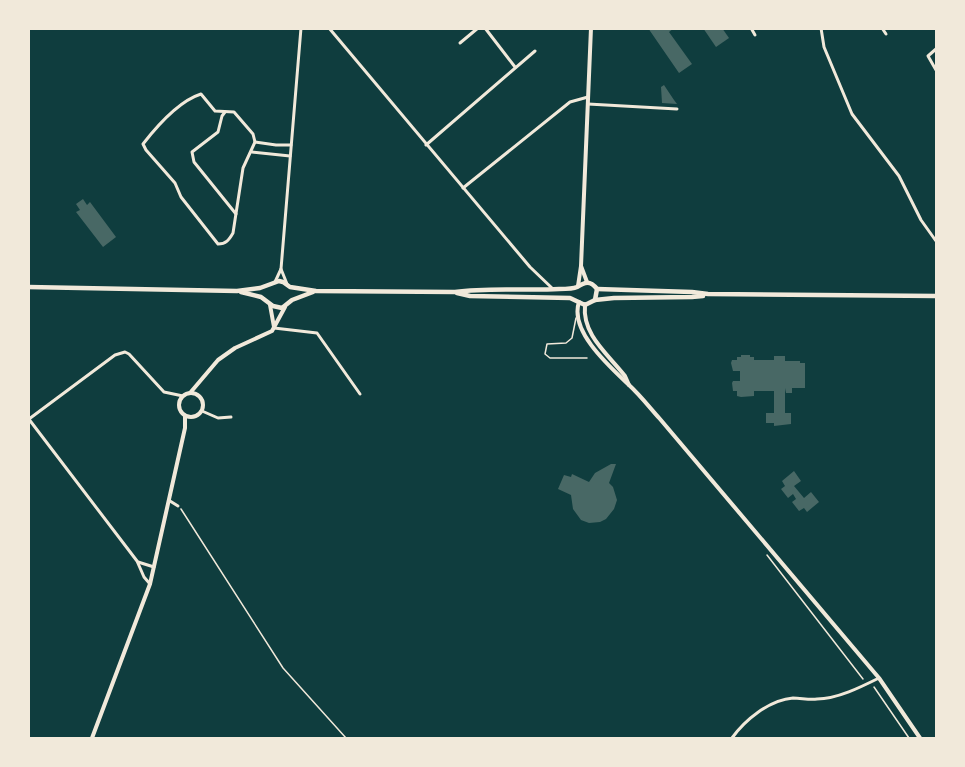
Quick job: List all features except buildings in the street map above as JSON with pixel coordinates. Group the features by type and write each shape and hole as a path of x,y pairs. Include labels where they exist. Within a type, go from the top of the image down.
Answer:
{"main road":[{"path":"28,288 237,291 255,289 273,283 316,291 455,292 553,289 577,286 587,282 593,284 597,289 595,300"},
{"path":"268,302 266,292 273,283"},
{"path":"289,285 292,300"},
{"path":"577,286 575,293 578,301"},
{"path":"597,289 708,294 936,296"},
{"path":"237,291 268,302 277,308 316,291"},
{"path":"455,292 471,296 559,297 585,305 595,300 614,298 692,297 708,294"}],"street":[{"path":"273,283 281,269 301,28"},
{"path":"329,28 530,267 553,289"},
{"path":"460,43 478,28"},
{"path":"485,28 515,67"},
{"path":"577,286 581,266 591,28"},
{"path":"751,28 755,35"},
{"path":"821,28 824,47 852,114 900,176 921,220 936,241"},
{"path":"882,28 886,34"},
{"path":"936,49 928,56 936,70"},
{"path":"426,144 535,51"},
{"path":"201,94 215,111 234,112 253,134 255,142 243,168 233,233 223,244 218,244 181,198 178,189 143,144 171,114 194,96 201,94"},
{"path":"463,188 541,123 570,102 588,97"},
{"path":"588,104 677,108"},
{"path":"226,111 222,116 218,132 192,153 194,162 237,214"},
{"path":"255,142 291,145"},
{"path":"252,152 290,156"},
{"path":"581,266 587,282"},
{"path":"281,269 289,285"},
{"path":"578,301 577,317 584,335 612,369 630,385 879,678 920,738"},
{"path":"268,302 273,311 274,328"},
{"path":"585,305 584,316 589,332 630,385"},
{"path":"150,584 137,561 29,418 115,355 125,352 164,392 183,396 190,393 218,360 235,348 268,334 274,328 286,306"},
{"path":"274,328 317,333 360,394"},
{"path":"197,394 199,383"},
{"path":"187,417 197,416 202,411 203,402 197,394 190,393"},
{"path":"92,738 155,567 187,417 179,406 183,396"},
{"path":"202,411 218,418 231,417"},
{"path":"170,501 178,506"},
{"path":"137,561 143,565 155,567"},
{"path":"732,738 758,712 776,702 791,698 817,700 879,678"}],"lane":[{"path":"577,317 572,338 566,343 547,344 545,354 550,358 587,358"}],"path":[{"path":"178,506 283,668 346,738"},
{"path":"762,549 862,679 874,687 909,738"}]}
